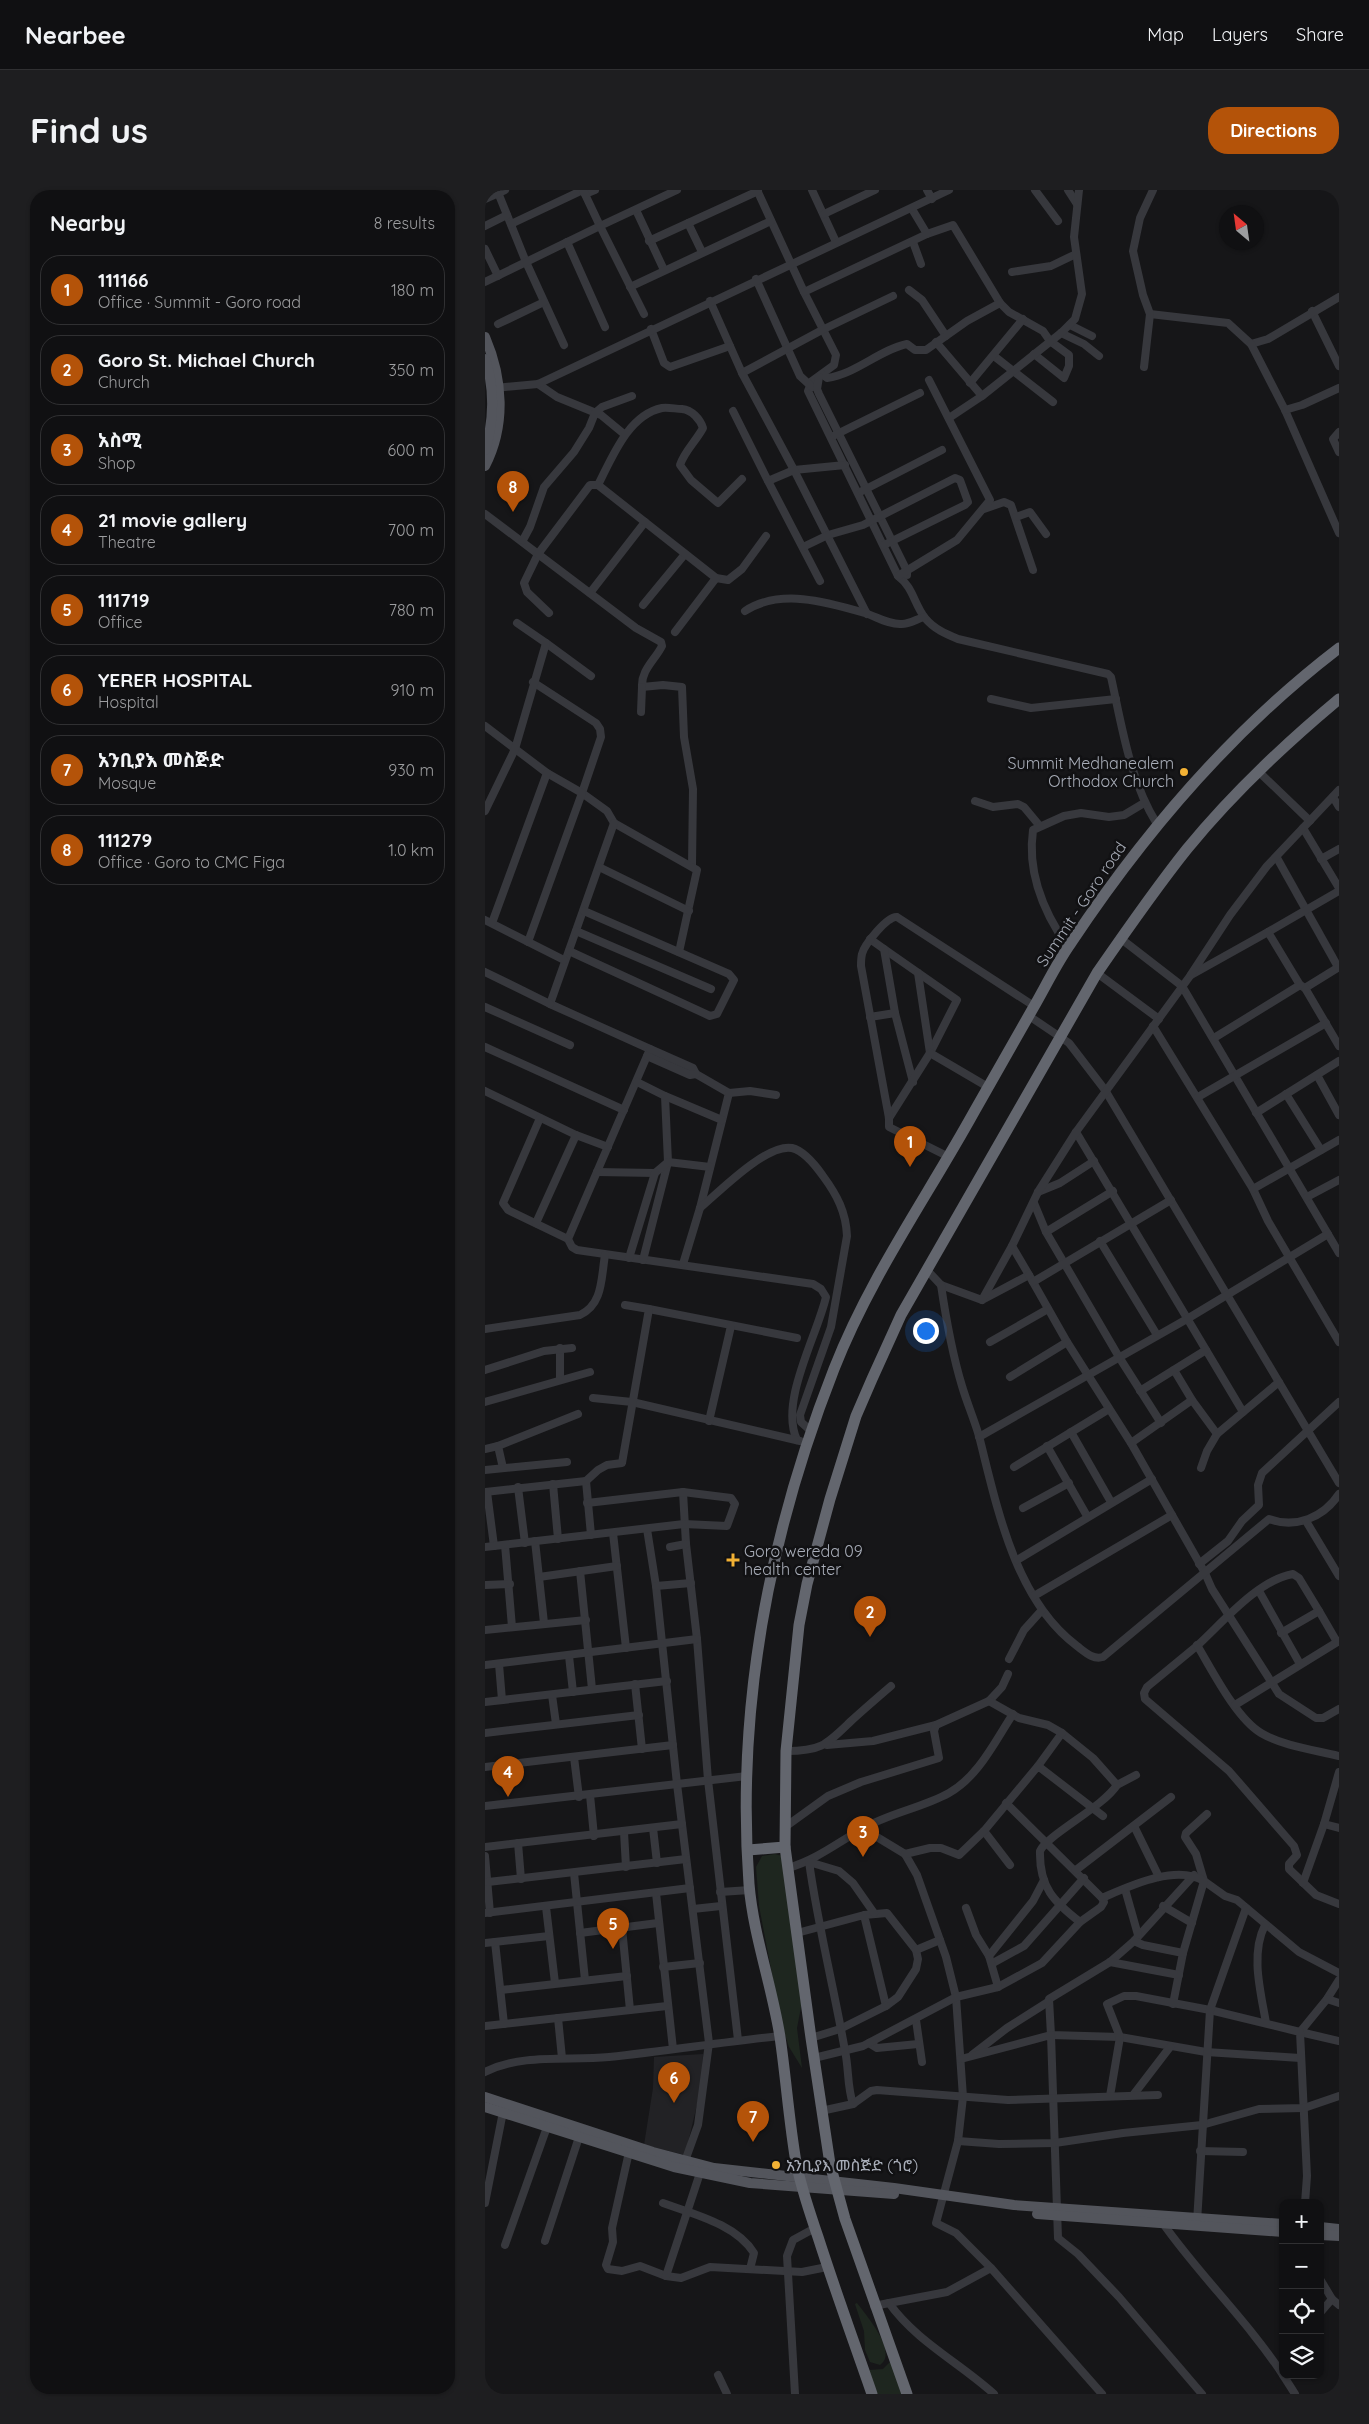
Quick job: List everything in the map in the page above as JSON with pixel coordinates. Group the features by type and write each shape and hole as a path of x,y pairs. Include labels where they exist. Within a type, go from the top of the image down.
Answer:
{"highway":[{"name":"Summit - Goro road","path":"872,2394 827,2267 802,2183 787,2101 780,2036 750,1890 747,1776 754,1675 763,1607 802,1442 811,1431 835,1367 877,1278 949,1157 1068,947 1121,871 1157,824 1238,738 1303,677 1339,648"},
{"path":"907,2394 874,2306 845,2219 830,2164 813,2058 785,1847 786,1751 797,1643 807,1584 830,1499 856,1416 901,1315 1097,973 1120,938 1187,849 1288,743 1339,698"},
{"path":"748,1850 785,1847"}],"main road":[{"path":"485,337 494,360 497,434 485,466"},
{"path":"485,359 495,388 485,450"},
{"path":"485,2097 685,2161 802,2183"},
{"path":"485,2107 674,2167 743,2182 802,2183 836,2186 1056,2212 1279,2224"},
{"path":"1197,2220 1279,2231"},
{"path":"1324,2228 1339,2233"},
{"path":"1324,2235 1339,2233"}],"street":[{"path":"511,224 584,191 595,190"},
{"path":"485,282 675,190"},
{"path":"812,190 837,242"},
{"path":"824,214 875,190"},
{"path":"927,190 932,199"},
{"path":"495,388 538,384 756,279 912,209 949,190"},
{"path":"1035,190 1058,221"},
{"path":"1068,190 1077,204"},
{"path":"949,418 982,396 1071,325 1077,314 1082,294 1074,237 1079,190"},
{"path":"1143,367 1150,314 1133,251 1140,218 1153,190"},
{"path":"485,199 500,191 507,215 526,262 564,345"},
{"path":"584,191 644,314"},
{"path":"649,241 758,191 822,330 836,355 834,365 820,375 809,386 808,391 866,489 879,516 898,576 907,582"},
{"path":"912,209 927,234"},
{"path":"635,210 664,270"},
{"path":"485,226 507,215"},
{"path":"630,287 771,221"},
{"path":"688,223 702,252"},
{"path":"804,292 927,234 953,225 1000,303 1009,312 1043,331 1050,341 1070,358 1064,378 1033,354"},
{"path":"567,242 605,327"},
{"path":"913,242 921,264"},
{"path":"485,249 497,276"},
{"path":"1012,272 1051,266 1076,254"},
{"path":"756,279 800,376 809,386 817,389"},
{"path":"909,290 922,300 946,336"},
{"path":"742,373 822,330 893,296"},
{"path":"1251,344 1268,339 1312,311 1339,297"},
{"path":"710,301 742,373 828,535 867,614"},
{"path":"498,324 544,302"},
{"path":"820,375 827,378 843,374 897,346 907,344 919,351 925,350 967,321 1000,303"},
{"path":"1312,311 1339,366"},
{"path":"1150,314 1228,323 1249,340 1285,410 1339,533"},
{"path":"970,383 1023,319"},
{"path":"1071,325 1091,336"},
{"path":"651,329 665,363 669,367 730,346"},
{"path":"1061,333 1084,344 1099,356"},
{"path":"936,342 982,396"},
{"path":"994,356 1012,372 1053,402"},
{"path":"820,375 817,389 845,465 871,520 907,572 907,582 924,617 943,633 962,640 1107,674 1111,677 1125,742 1144,803 1157,824"},
{"path":"898,576 957,540 990,500 929,380"},
{"path":"538,384 557,397 595,413 624,434"},
{"path":"1285,410 1302,405 1339,388"},
{"path":"835,435 919,393"},
{"path":"523,540 530,527 544,487 574,452 589,428 595,413 602,407 632,396"},
{"path":"598,485 624,434 650,413 663,408 686,410 699,419 703,428 682,458 680,465 682,470 718,503 743,479"},
{"path":"733,411 820,581"},
{"path":"1339,432 1333,439 1339,452"},
{"path":"858,493 942,450"},
{"path":"768,481 794,470 845,465"},
{"path":"803,547 828,535 863,525 955,478 960,480 968,498 968,502 965,505 887,543"},
{"path":"549,613 527,592 524,583 538,554 587,487 598,485 716,578 728,580 735,575 766,536"},
{"path":"984,509 1008,502 1016,517 1033,570"},
{"path":"1016,517 1029,512 1046,534"},
{"path":"485,514 523,540 538,554 636,628 661,642 660,651 643,676 641,712"},
{"path":"590,593 645,522"},
{"path":"643,605 685,554"},
{"path":"675,632 716,578"},
{"path":"745,611 756,603 784,597 867,614 891,623 903,624 924,617"},
{"path":"517,623 591,676"},
{"path":"485,811 515,750 533,682 546,643"},
{"path":"528,942 601,737 600,729 596,723 533,682"},
{"path":"642,687 663,684 681,687 684,737 693,789 692,865"},
{"path":"991,699 1031,708 1116,700"},
{"path":"485,726 547,773 582,793 607,811 615,823 692,865 697,873 679,952"},
{"path":"1259,772 1310,821"},
{"path":"547,773 489,921 564,960"},
{"path":"982,1300 1012,1246 1038,1192 1105,1090 1159,1019 1246,893 1267,866 1277,858 1339,790"},
{"path":"1333,797 1339,808"},
{"path":"975,801 993,807 1018,804 1024,807 1039,825"},
{"path":"1068,947 1056,929 1038,890 1033,864 1033,830 1039,825 1064,816 1081,813 1116,817 1144,803"},
{"path":"550,1004 564,960 577,930 615,823"},
{"path":"1190,976 1339,889 1303,828"},
{"path":"1321,859 1339,849"},
{"path":"1215,1038 1339,967 1277,858"},
{"path":"599,867 689,911"},
{"path":"569,951 710,1016 715,1016 734,980 733,976 584,911"},
{"path":"949,1157 889,1127 861,955 870,940 890,919 897,917 1031,1011 1075,1048 1105,1090 1339,1483"},
{"path":"577,930 711,989"},
{"path":"1268,932 1339,1046"},
{"path":"1120,938 1182,986 1215,1038 1235,1076 1339,1253"},
{"path":"870,940 957,1000 930,1053 889,1118"},
{"path":"884,949 895,1012 913,1082"},
{"path":"917,973 930,1053"},
{"path":"1097,973 1159,1019"},
{"path":"486,975 550,1004 689,1075 695,1074 729,1093 750,1091 776,1095"},
{"path":"485,1007 570,1045"},
{"path":"870,1017 895,1012"},
{"path":"1198,1097 1326,1023"},
{"path":"1153,1026 1253,1189 1289,1258 1336,1329 1339,1342"},
{"path":"485,1047 624,1110"},
{"path":"568,1239 648,1053"},
{"path":"930,1053 988,1087"},
{"path":"1256,1112 1339,1061"},
{"path":"1317,1075 1339,1115"},
{"path":"637,1082 722,1120"},
{"path":"485,1091 576,1135 608,1147"},
{"path":"683,1264 700,1208 729,1093"},
{"path":"1286,1094 1321,1150"},
{"path":"643,1260 668,1162 665,1096"},
{"path":"540,1118 503,1203 508,1210 568,1239 572,1247 577,1250 813,1284 821,1289 826,1297 822,1315 796,1390 791,1418 793,1430 802,1442"},
{"path":"1076,1132 1243,1412"},
{"path":"536,1223 576,1135"},
{"path":"1253,1189 1339,1140"},
{"path":"700,1208 759,1158 783,1148 793,1148 802,1153 818,1168 840,1202 847,1236 833,1317 800,1415 801,1422 811,1431"},
{"path":"1038,1192 1060,1183 1094,1161"},
{"path":"629,1258 655,1173 668,1162 710,1167"},
{"path":"597,1172 655,1173"},
{"path":"1307,1197 1338,1183"},
{"path":"1046,1232 1113,1192"},
{"path":"927,1270 941,1285 982,1300 1031,1279 1064,1262 1171,1200"},
{"path":"1034,1203 1046,1232 1119,1358 1161,1423"},
{"path":"979,1437 1187,1319 1328,1234"},
{"path":"1100,1241 1157,1335"},
{"path":"1012,1246 1067,1342 1152,1479 1205,1573 1212,1589 1271,1684 1288,1701 1316,1718 1323,1718 1339,1709"},
{"path":"485,1329 580,1315 590,1310 597,1298 605,1255"},
{"path":"941,1285 962,1387 979,1437 998,1508 1017,1560 1041,1610 1067,1638 1097,1658 1103,1657 1269,1519"},
{"path":"625,1305 797,1338"},
{"path":"494,1546 488,1525 486,1492 586,1481 607,1465 622,1463 649,1309"},
{"path":"990,1342 1048,1309"},
{"path":"709,1421 731,1326"},
{"path":"1011,1377 1067,1342"},
{"path":"560,1348 560,1379"},
{"path":"485,1370 560,1348 572,1348"},
{"path":"1140,1392 1206,1350"},
{"path":"1174,1370 1192,1400 1217,1434"},
{"path":"485,1402 560,1379 590,1372"},
{"path":"1201,1468 1207,1451 1217,1434 1279,1382"},
{"path":"593,1398 632,1402 802,1442"},
{"path":"1131,1443 1192,1400"},
{"path":"1339,1402 1262,1473 1258,1485 1259,1505 1269,1519 1288,1523 1306,1521 1334,1502 1339,1494"},
{"path":"1013,1467 1109,1410"},
{"path":"485,1449 498,1446 578,1414"},
{"path":"1071,1432 1111,1502"},
{"path":"498,1446 503,1468"},
{"path":"1047,1446 1087,1516"},
{"path":"485,1470 567,1462"},
{"path":"1017,1560 1087,1516 1152,1479"},
{"path":"586,1481 591,1535"},
{"path":"1023,1508 1069,1483"},
{"path":"553,1484 558,1539"},
{"path":"518,1488 525,1543"},
{"path":"485,1547 684,1524 727,1526 735,1504 731,1498 683,1492 587,1503"},
{"path":"683,1492 685,1544 697,1639 708,1780 721,1906 738,2040"},
{"path":"1199,1564 1228,1541 1242,1521 1259,1505"},
{"path":"1034,1596 1172,1515"},
{"path":"1306,1521 1339,1576"},
{"path":"647,1529 667,1681 677,1784 709,2043 698,2125 685,2161"},
{"path":"613,1533 625,1648"},
{"path":"535,1541 544,1623"},
{"path":"670,1547 685,1544"},
{"path":"505,1545 513,1627"},
{"path":"539,1576 617,1566"},
{"path":"580,1571 593,1689"},
{"path":"1235,1705 1338,1642 1299,1578 1293,1574 1259,1590 1147,1687 1144,1693 1145,1699 1229,1771 1294,1846 1297,1855 1310,1864"},
{"path":"655,1586 691,1583"},
{"path":"485,1585 510,1584"},
{"path":"1259,1590 1281,1633 1300,1664"},
{"path":"1009,1659 1024,1630 1041,1610"},
{"path":"1281,1633 1319,1611"},
{"path":"485,1630 586,1620"},
{"path":"485,1665 697,1639"},
{"path":"1197,1645 1235,1705 1248,1722 1263,1734 1339,1756"},
{"path":"569,1656 573,1692"},
{"path":"499,1664 502,1700"},
{"path":"786,1751 802,1751 825,1745 873,1741 936,1725 989,1701 1002,1687 1008,1674"},
{"path":"485,1702 667,1681"},
{"path":"635,1684 642,1749"},
{"path":"825,1745 836,1738 849,1723 891,1686"},
{"path":"552,1695 556,1724"},
{"path":"989,1701 1019,1718 1048,1725 1062,1733 1093,1758 1117,1785"},
{"path":"789,1868 809,1862 862,1828 955,1789 976,1771 1013,1714"},
{"path":"485,1733 639,1715"},
{"path":"785,1828 828,1796 861,1782 939,1758 935,1731 936,1725"},
{"path":"905,1854 929,1848 941,1848 959,1855 984,1831 1038,1766 1062,1733"},
{"path":"485,1767 673,1745"},
{"path":"574,1757 579,1797"},
{"path":"1038,1766 1103,1816"},
{"path":"1303,1882 1324,1824 1339,1772"},
{"path":"1080,1922 1060,1906 1048,1893 1040,1852 1047,1843 1092,1809 1117,1785 1136,1774"},
{"path":"485,1806 579,1797 747,1776"},
{"path":"590,1795 594,1836"},
{"path":"1076,1870 1171,1797"},
{"path":"813,2058 846,2052 916,2020 956,1997 998,1986 1042,1962 1080,1922 1101,1907 1104,1902 1102,1898 1084,1878 1006,1803"},
{"path":"1173,2004 1183,1953 1204,1881 1196,1854 1185,1836 1207,1814"},
{"path":"485,1847 594,1836 682,1824"},
{"path":"1324,1824 1339,1828"},
{"path":"1133,1826 1159,1877"},
{"path":"653,1828 657,1863"},
{"path":"862,1828 905,1854 922,1884 956,1997 965,2058 963,2097 958,2141 941,2198 936,2223 956,2233 991,2268 1101,2394"},
{"path":"984,1831 1011,1865"},
{"path":"624,1832 626,1866"},
{"path":"518,1843 521,1879"},
{"path":"1297,1855 1289,1864 1289,1869 1316,1894 1339,1904"},
{"path":"485,1856 488,1882 488,1913 691,1888"},
{"path":"488,1882 686,1859"},
{"path":"809,1862 839,1871 874,1913"},
{"path":"809,1862 819,1928 846,2052 849,2091 853,2104"},
{"path":"574,1872 585,1980"},
{"path":"965,2058 1013,2023 1110,1962 1136,1938 1163,1906 1194,1875"},
{"path":"1102,1898 1159,1877 1194,1875 1225,1896 1237,1900 1299,1952 1339,1973"},
{"path":"991,1960 1024,1946 1084,1878"},
{"path":"991,1960 1028,1908 1044,1880"},
{"path":"1125,1889 1136,1938 1143,1945 1183,1953"},
{"path":"720,1892 750,1890"},
{"path":"656,1893 673,2049"},
{"path":"693,1909 721,1906"},
{"path":"1163,1906 1192,1923"},
{"path":"546,1907 555,1983"},
{"path":"966,1908 976,1935 991,1960 998,1986"},
{"path":"1197,2220 1201,2125 1210,2010 1246,1908"},
{"path":"797,1934 864,1915 887,1912 916,1950 918,1959 916,1969 898,1997 886,2006 840,2029 811,2038"},
{"path":"864,1915 886,2006"},
{"path":"581,1933 658,1923"},
{"path":"1265,1925 1257,1941 1257,1957 1266,2024"},
{"path":"622,1928 630,2010"},
{"path":"485,1943 549,1936"},
{"path":"916,1950 940,1940"},
{"path":"495,1942 504,2024"},
{"path":"663,1967 700,1962"},
{"path":"1110,1962 1179,1975"},
{"path":"501,1990 627,1976"},
{"path":"1305,2199 1307,2176 1300,2032 1327,1999 1339,1980"},
{"path":"1110,2096 1120,2037 1107,2004 1129,1995 1210,2010 1339,2041"},
{"path":"1327,1999 1339,2003"},
{"path":"1048,2002 1051,2035 1057,2235 1060,2242 1078,2254 1119,2297 1202,2394"},
{"path":"485,2026 667,2006"},
{"path":"558,2018 562,2058"},
{"path":"916,2020 922,2062"},
{"path":"965,2058 1051,2035 1120,2037 1170,2048 1300,2058"},
{"path":"485,2072 513,2063 562,2058 607,2057 709,2043 780,2036"},
{"path":"869,2043 877,2048 918,2044"},
{"path":"1135,2094 1170,2048"},
{"path":"821,2111 853,2104 871,2091 877,2090 963,2097 1052,2099 1135,2094 1158,2095"},
{"path":"958,2141 999,2144 1055,2143 1123,2133 1201,2125 1259,2109 1304,2108 1339,2096"},
{"path":"485,2203 503,2112"},
{"path":"505,2245 547,2127"},
{"path":"545,2241 579,2136"},
{"path":"1200,2151 1243,2152"},
{"path":"629,2152 612,2228 613,2242 606,2266 608,2270 614,2271 640,2266 666,2276 681,2278 710,2267 786,2272 802,2272 827,2267"},
{"path":"666,2276 699,2173"},
{"path":"663,2203 729,2230 740,2238 753,2253 751,2269"},
{"path":"1159,2218 1177,2244 1269,2354 1279,2369"},
{"path":"795,2394 786,2272 787,2256 793,2240 815,2228"},
{"path":"874,2306 947,2292 991,2268"},
{"path":"1324,2286 1332,2299 1339,2305"},
{"path":"1324,2309 1332,2299"},
{"path":"889,2303 898,2315 921,2336 994,2394"},
{"path":"718,2374 727,2394"},
{"path":"1286,2379 1295,2394"}],"shaded area":[{"path":"775,1854 782,1856 803,1997 797,2028 802,2068 789,2047 782,2026 759,1906 756,1867 762,1856"},
{"path":"703,2054 702,2084 685,2155 644,2145 653,2088 654,2057"},
{"path":"857,2303 879,2334 883,2343 886,2352 885,2359 880,2365 870,2362 865,2350 864,2331 855,2304"},
{"path":"891,2361 904,2394 877,2394 869,2370 883,2369"}],"place":[{"name":"111279","path":"513,512"},
{"name":"Summit Medhanealem Orthodox Church","path":"1184,772"},
{"name":"111166","path":"910,1167"},
{"name":"Goro wereda 09 health center","path":"733,1560"},
{"name":"Goro St. Michael Church","path":"870,1637"},
{"name":"21 movie gallery","path":"508,1797"},
{"name":"አስሚ","path":"863,1857"},
{"name":"111719","path":"613,1949"},
{"name":"YERER HOSPITAL","path":"674,2103"},
{"name":"አንቢያእ መስጅድ","path":"753,2142"},
{"name":"አንቢያእ መስጅድ (ጎሮ)","path":"776,2165"}]}
